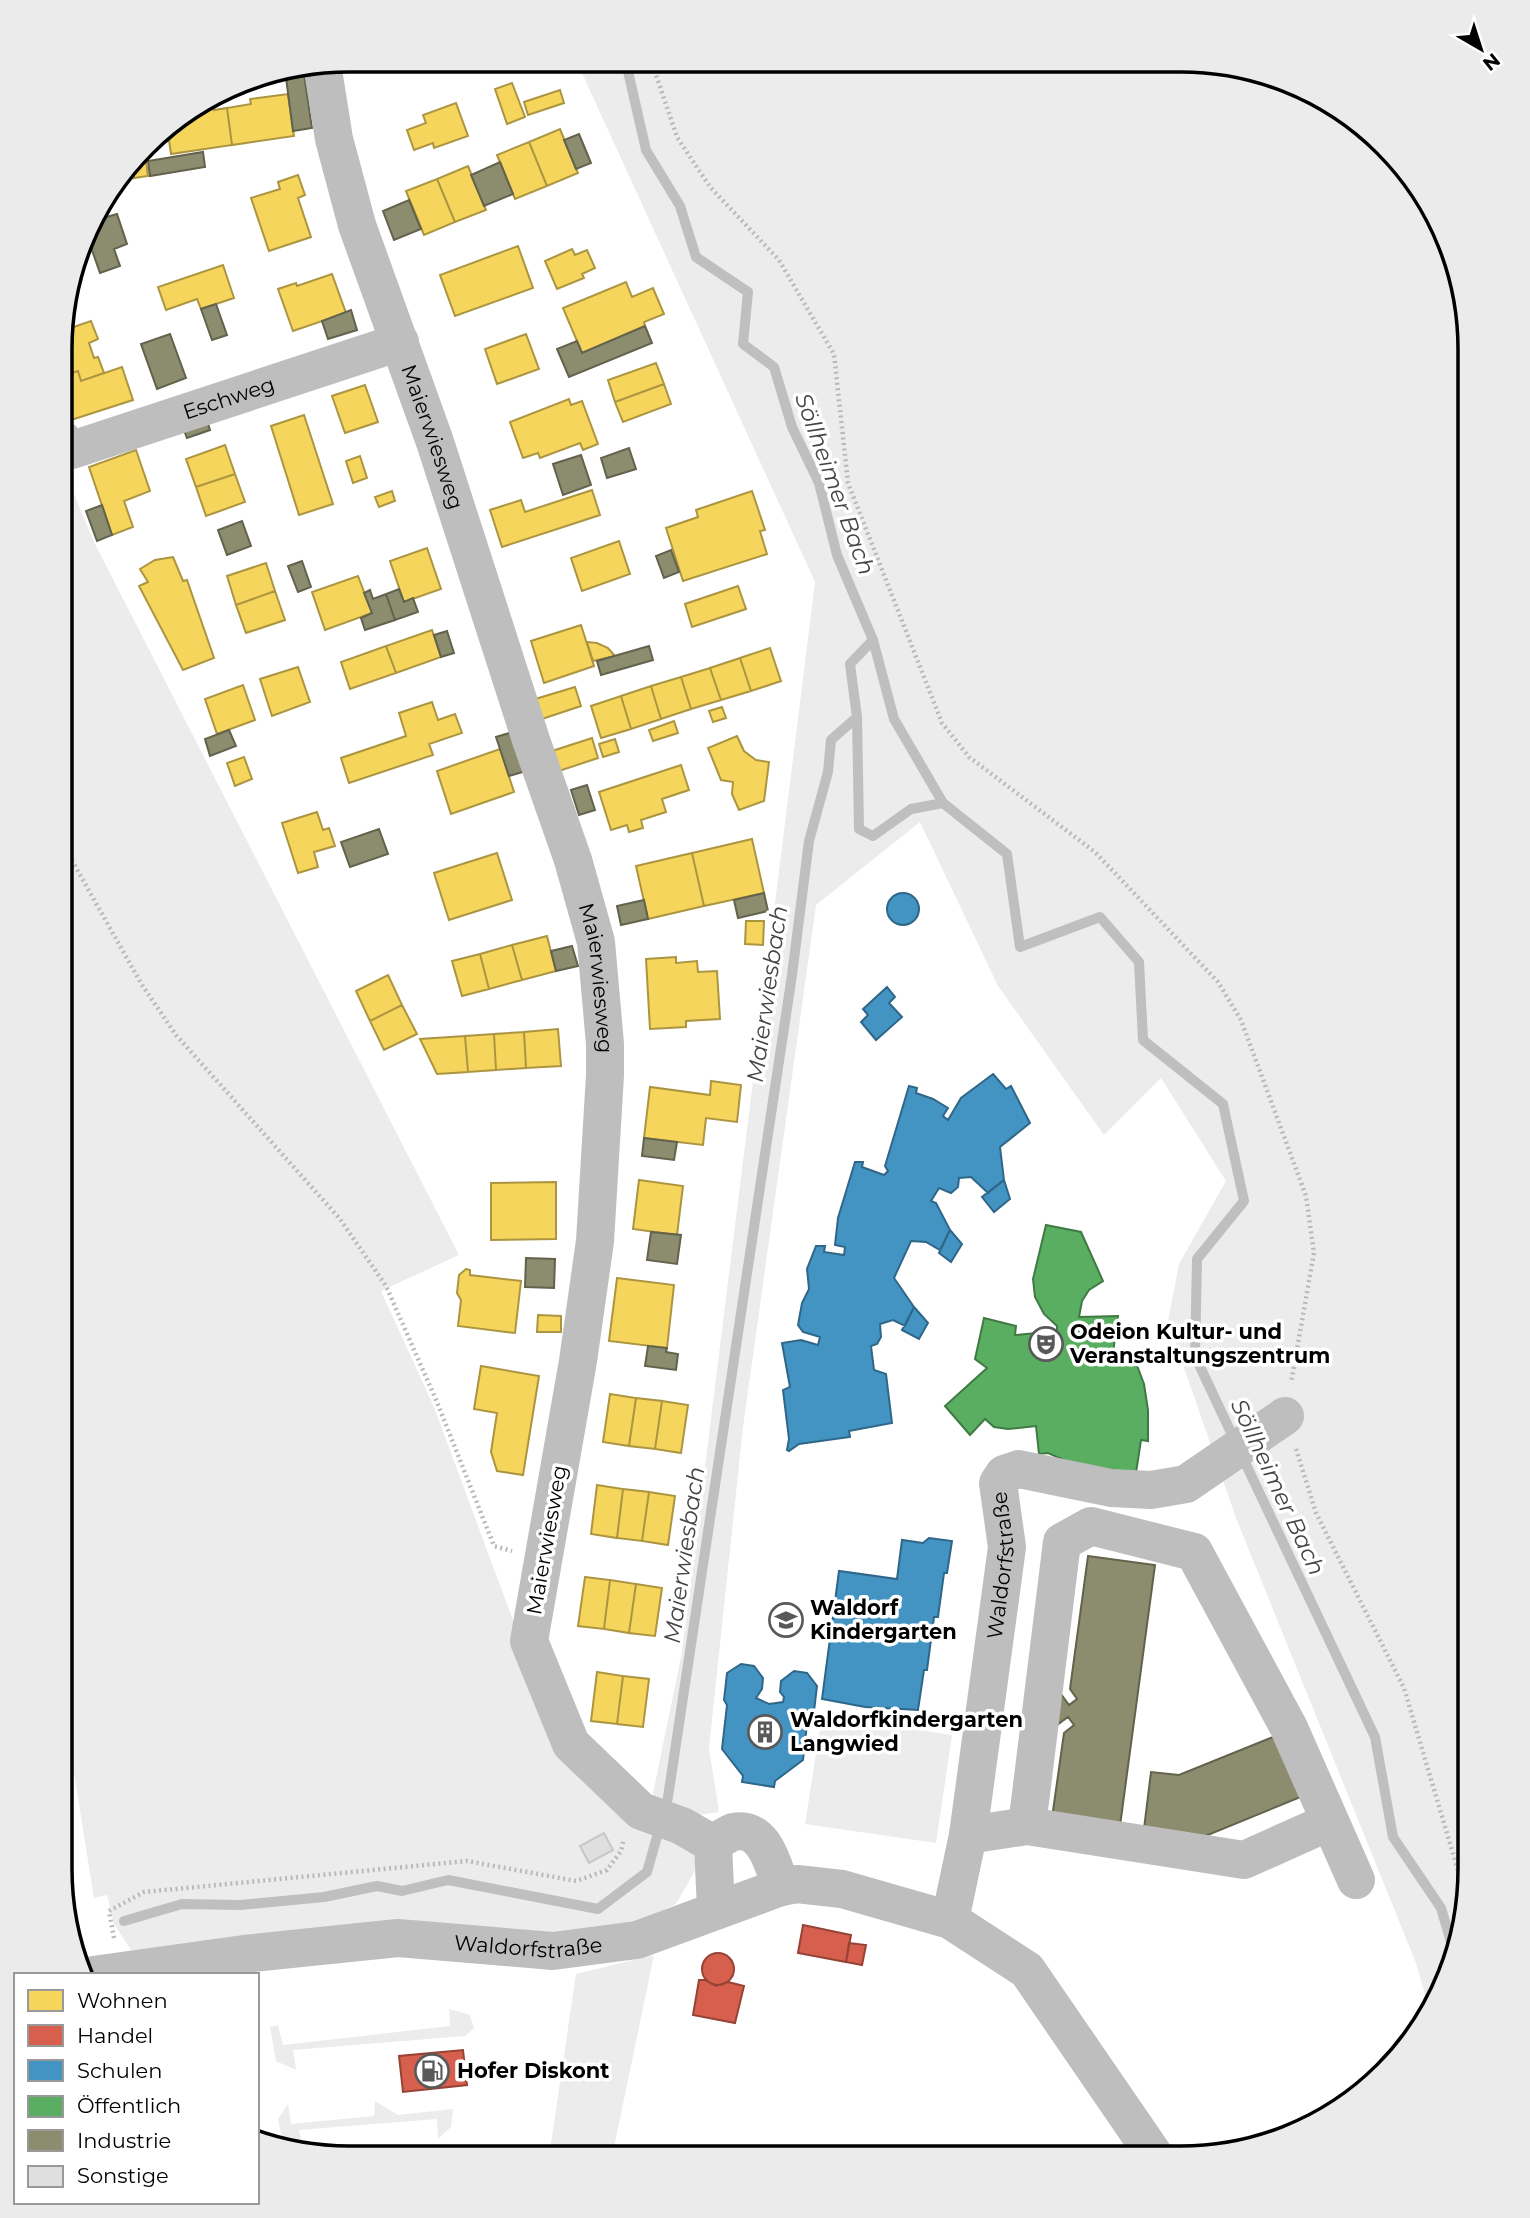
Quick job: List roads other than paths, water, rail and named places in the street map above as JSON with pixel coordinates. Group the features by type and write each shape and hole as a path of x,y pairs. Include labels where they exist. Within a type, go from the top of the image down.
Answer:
{"street":[{"name":"Maierwiesweg","path":"323,73 334,139 357,225 435,442 531,740 573,860 596,942 605,1075 595,1241 578,1360 529,1641 571,1744 637,1807 697,1835"},
{"name":"Eschweg","path":"72,450 400,342"},
{"name":"Waldorfstraße","path":"950,1920 968,1835 1007,1547 998,1483 1004,1474 1019,1469 1111,1488 1151,1490 1186,1484 1278,1421"},
{"path":"1027,1826 1062,1542 1091,1526 1194,1552 1289,1728 1356,1880"},
{"path":"968,1835 1027,1826 1244,1860 1329,1822"},
{"path":"716,1910 697,1835 734,1832 753,1835 768,1851 781,1887"},
{"name":"Waldorfstraße","path":"107,1973 244,1954 398,1938 553,1951 636,1940 781,1887 797,1884 842,1889 950,1920 1027,1970 1148,2146"}],"waterway":[{"name":"Söllheimer Bach","path":"628,72 646,150 680,206 696,257 748,292 743,344 774,367 792,427 819,483 837,555 873,640 894,719 943,803 1007,854 1020,947 1100,917 1139,962 1143,1040 1223,1104 1244,1201 1197,1259 1195,1356 1235,1441"},
{"name":"Söllheimer Bach","path":"873,640 850,664 857,717 859,829 873,836 911,809 943,803"},
{"name":"Maierwiesbach","path":"664,1812 792,975 809,841 828,772 831,740 857,717"},
{"name":"Söllheimer Bach","path":"1241,1454 1375,1737 1393,1837 1441,1908 1450,1938"},
{"name":"Maierwiesbach","path":"124,1921 182,1904 240,1905 324,1897 377,1886 402,1891 448,1880 598,1909 647,1872 660,1826"}],"place":[{"name":"Odeion Kultur- und Veranstaltungszentrum","path":"1046,1344"},
{"name":"Waldorf Kindergarten","path":"786,1620"},
{"name":"Waldorfkindergarten Langwied","path":"765,1732"},
{"name":"Hofer Diskont","path":"432,2071"}]}
